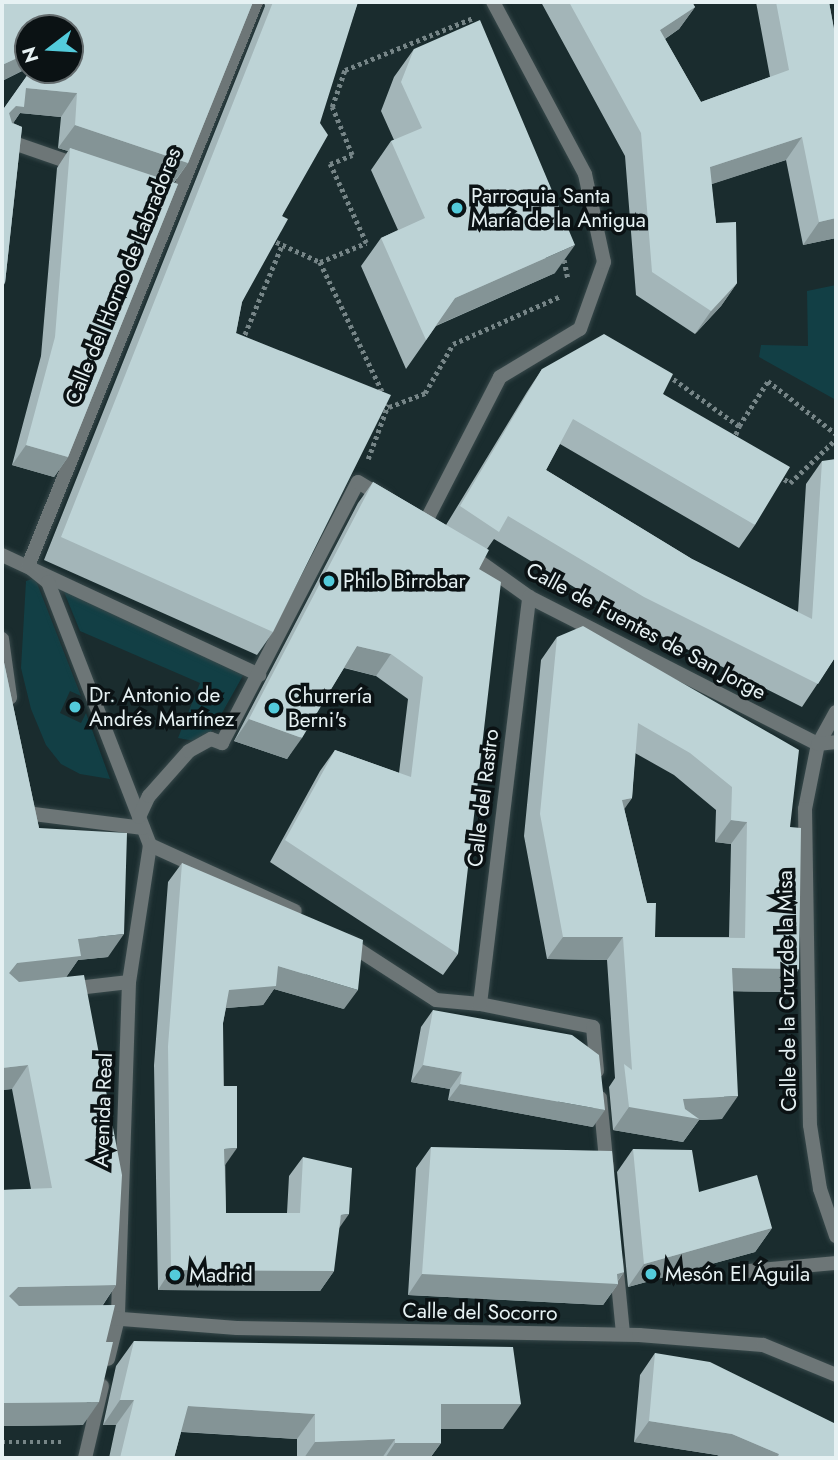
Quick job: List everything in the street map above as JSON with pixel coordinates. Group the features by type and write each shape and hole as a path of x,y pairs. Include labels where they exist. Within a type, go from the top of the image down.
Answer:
{"street":[{"name":"Calle del Horno de Labradores","path":"28,566 171,196 256,2"},
{"path":"414,517 500,376 580,329 604,262 586,174 495,5"},
{"path":"2,139 90,169"},
{"path":"141,822 149,796 189,751 211,739 222,743 358,482"},
{"name":"Calle de Fuentes de San Jorge","path":"358,482 448,539 529,597 818,744"},
{"path":"2,555 259,675"},
{"path":"28,566 48,582 150,845 308,918"},
{"name":"Calle del Rastro","path":"480,1004 529,597"},
{"path":"2,639 13,719"},
{"name":"Calle de la Cruz de la Misa","path":"836,712 818,744 805,809 810,1125 820,1189 836,1236"},
{"path":"818,744 836,742"},
{"path":"22,786 26,813 141,822"},
{"name":"Avenida Real","path":"85,1458 118,1318 129,982 150,845"},
{"path":"331,931 436,1000 480,1004 593,1027 608,1185"},
{"path":"50,991 129,982"},
{"path":"614,1240 623,1334"},
{"path":"737,1272 836,1264"},
{"name":"Calle del Socorro","path":"94,1318 237,1328 488,1335 623,1334 763,1345 836,1375"}],"path":[{"path":"320,262 366,243 330,164 352,155 332,107 345,70 455,25 495,5"},
{"path":"455,25 460,34"},
{"path":"259,234 320,262 389,407"},
{"path":"253,348 241,343 282,245"},
{"path":"358,482 389,407 425,393 453,344 559,299 569,276 562,250"},
{"path":"661,372 739,426"},
{"path":"742,450 733,443 739,426 768,381 836,436 790,483 771,470"},
{"path":"377,401 389,407"},
{"path":"2,1442 89,1442"}],"shaded area":[{"path":"836,285 836,400 759,357 761,345 808,346 807,291"},
{"path":"35,578 81,696 70,691 60,713 81,723 86,713 110,779 80,774 61,764 46,745 31,709 21,668 26,581"},
{"path":"62,587 245,672 205,743 178,738 200,683 80,631"}],"building":[{"path":"2,2 253,2 188,163 75,125 77,93 26,88 24,107 16,106 9,113 12,123 22,127 5,283 2,280 2,111 21,84 84,84 84,14 14,14 14,59 2,65"},
{"path":"273,2 358,2 320,123 328,135 282,216 288,219 242,302 236,333 391,395 273,632 61,537"},
{"path":"569,2 692,2 695,7 660,30 701,102 789,70 776,2 829,2 836,40 836,218 819,222 802,137 710,167 716,223 736,222 737,283 711,311 652,272 641,133"},
{"name":"Parroquia Santa María de la Antigua","path":"480,20 575,245 455,298 426,340 381,238 425,218 391,141 422,128 401,82 414,49"},
{"path":"70,148 178,184 68,457 26,445 55,337"},
{"path":"604,334 673,374 663,394 790,467 755,525 573,419 546,470 692,559 812,619 822,461 836,459 836,656 818,684 644,597 508,516 499,532 460,506 542,369"},
{"path":"373,482 489,550 479,569 501,582 458,954 285,840 335,750 411,777 423,677 391,654 357,646 302,738 249,719"},
{"path":"583,626 799,750 790,827 801,828 799,969 732,968 738,1096 683,1099 685,1109 699,1119 629,1107 624,1064 632,1070 623,937 563,937 540,814 557,637","holes":["638,723 690,753 732,787 731,820 747,822 745,938 655,937 656,903 647,903 622,800 632,798"]},
{"path":"2,653 39,828 127,833 124,934 78,939 81,956 17,963 9,973 19,982 84,975 122,1175 116,1285 18,1287 9,1296 19,1306 115,1305 106,1342 113,1342 99,1402 2,1403 2,1190 52,1188 28,1065 2,1068"},
{"path":"182,863 363,940 358,990 278,966 276,986 229,990 223,1023 223,1086 237,1086 237,1148 224,1149 226,1213 300,1213 303,1157 352,1168 349,1214 341,1215 334,1271 171,1270 168,1046"},
{"path":"433,1010 572,1035 599,1055 605,1110 460,1084 462,1072 423,1065"},
{"path":"431,1147 612,1151 624,1272 617,1274 618,1284 422,1274"},
{"path":"633,1149 692,1150 699,1192 757,1175 772,1228 644,1264"},
{"path":"134,1341 513,1347 521,1404 441,1404 441,1443 395,1443 395,1439 315,1442 315,1414 188,1406 174,1458 120,1458 134,1400 120,1400"},
{"path":"655,1353 710,1362 836,1424 836,1458 778,1458 779,1454 732,1434 649,1421"}],"place":[{"name":"Parroquia Santa María de la Antigua","path":"457,208"},
{"name":"Philo Birrobar","path":"329,581"},
{"name":"Dr. Antonio de Andrés Martínez","path":"75,707"},
{"name":"Churrería Berni's","path":"274,708"},
{"name":"Mesón El Águila","path":"651,1274"},
{"name":"Madrid","path":"175,1275"}]}
